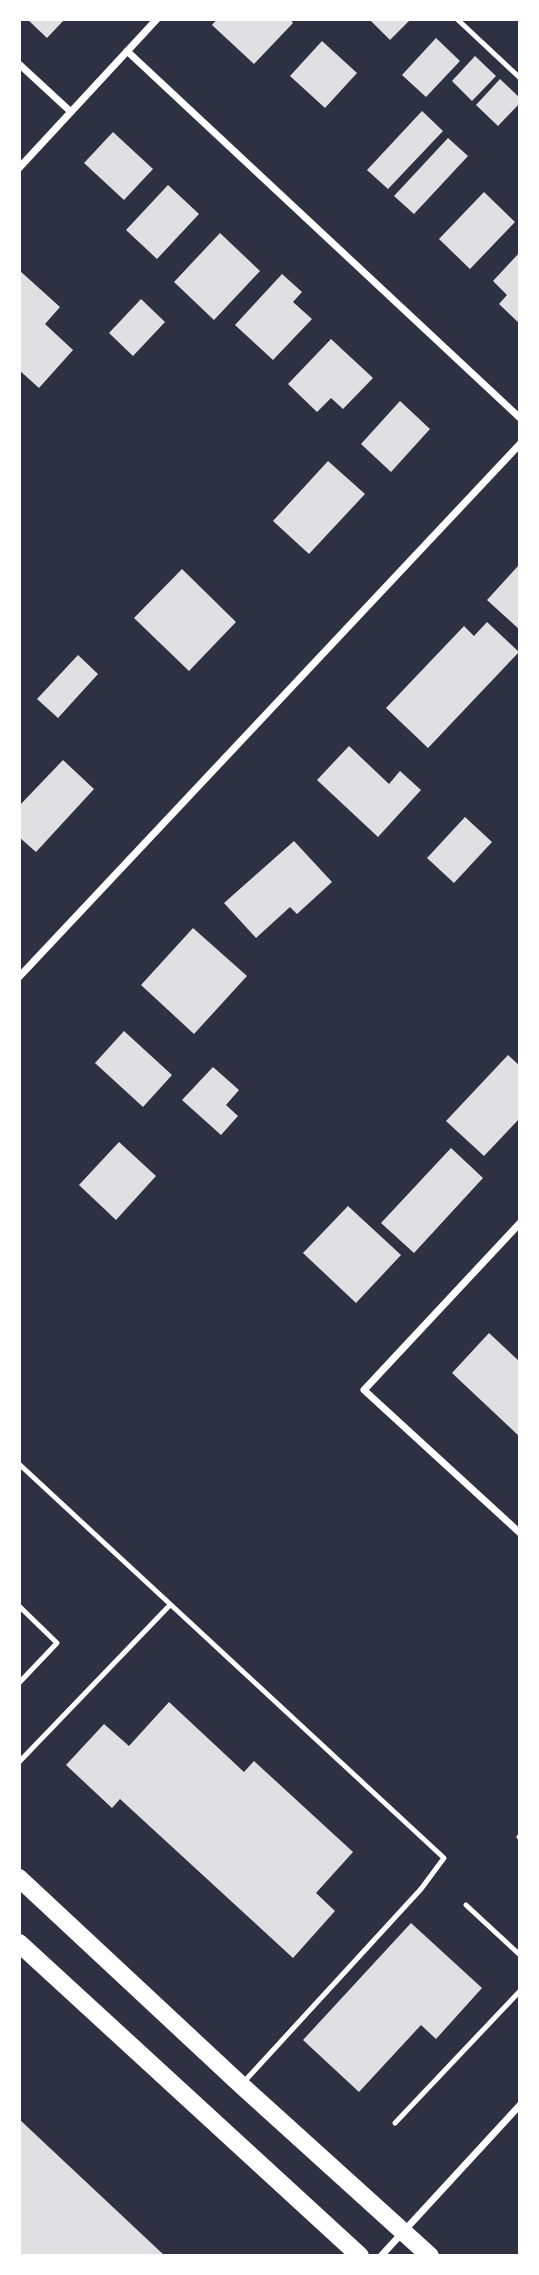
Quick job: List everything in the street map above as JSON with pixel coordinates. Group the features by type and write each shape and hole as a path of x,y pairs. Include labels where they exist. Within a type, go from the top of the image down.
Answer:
{"main road":[{"path":"19,1878 430,2256"},
{"path":"19,1943 360,2256"}],"street":[{"path":"19,168 157,19"},
{"path":"127,51 520,418"},
{"path":"19,64 71,112"},
{"path":"19,977 520,444"},
{"path":"520,1223 364,1390 520,1533"},
{"path":"381,2256 520,2105"}],"lane":[{"path":"457,19 520,78"},
{"path":"19,1464 444,1858 421,1889 241,2085"},
{"path":"19,1762 170,1605"},
{"path":"19,1606 57,1643 19,1683"},
{"path":"466,1905 520,1955"},
{"path":"395,2123 520,1992"}],"building":[{"path":"27,19 65,19 47,38"},
{"path":"217,19 290,19 293,23 254,64 212,25"},
{"path":"369,19 411,19 390,40"},
{"path":"436,38 460,61 426,97 402,75"},
{"path":"322,41 357,73 325,108 290,76"},
{"path":"475,56 496,76 472,101 452,81"},
{"path":"500,79 520,98 520,103 498,126 476,105"},
{"path":"422,111 443,131 388,189 367,170"},
{"path":"113,132 153,169 124,200 84,163"},
{"path":"448,138 468,156 414,214 394,196"},
{"path":"168,185 199,214 157,259 126,230"},
{"path":"484,192 515,222 470,269 439,239"},
{"path":"220,233 260,271 214,320 174,282"},
{"path":"520,252 520,324 499,304 507,295 493,281"},
{"path":"19,270 60,307 45,324 73,350 39,388 19,370"},
{"path":"282,274 302,292 293,302 312,319 273,360 235,325"},
{"path":"141,299 165,322 133,356 109,333"},
{"path":"331,339 373,378 343,409 331,398 317,412 288,384"},
{"path":"400,401 430,429 391,472 361,444"},
{"path":"328,461 365,494 309,554 273,521"},
{"path":"518,566 520,568 520,630 487,600"},
{"path":"182,569 236,622 189,671 134,618"},
{"path":"487,622 519,652 428,748 386,708 464,626 474,636"},
{"path":"78,655 98,674 58,718 37,699"},
{"path":"349,746 389,784 400,771 421,790 378,837 317,780"},
{"path":"63,760 94,789 36,852 19,837 19,806"},
{"path":"465,817 492,842 454,883 427,858"},
{"path":"294,841 332,882 297,914 290,907 256,938 224,903"},
{"path":"193,928 247,976 194,1034 141,985"},
{"path":"124,1031 172,1075 143,1107 95,1063"},
{"path":"508,1055 520,1066 520,1118 484,1156 446,1121"},
{"path":"213,1067 239,1090 226,1105 238,1116 221,1135 182,1100"},
{"path":"119,1142 156,1176 116,1220 79,1185"},
{"path":"451,1148 483,1178 414,1253 381,1223"},
{"path":"348,1206 401,1255 356,1303 303,1253"},
{"path":"489,1333 520,1362 520,1437 452,1373"},
{"path":"169,1702 244,1772 254,1761 353,1852 316,1893 335,1911 293,1958 120,1799 112,1808 66,1765 104,1724 129,1746"},
{"path":"411,1923 482,1988 436,2039 421,2025 359,2092 303,2040"},
{"path":"19,2119 165,2256 19,2256"}]}
